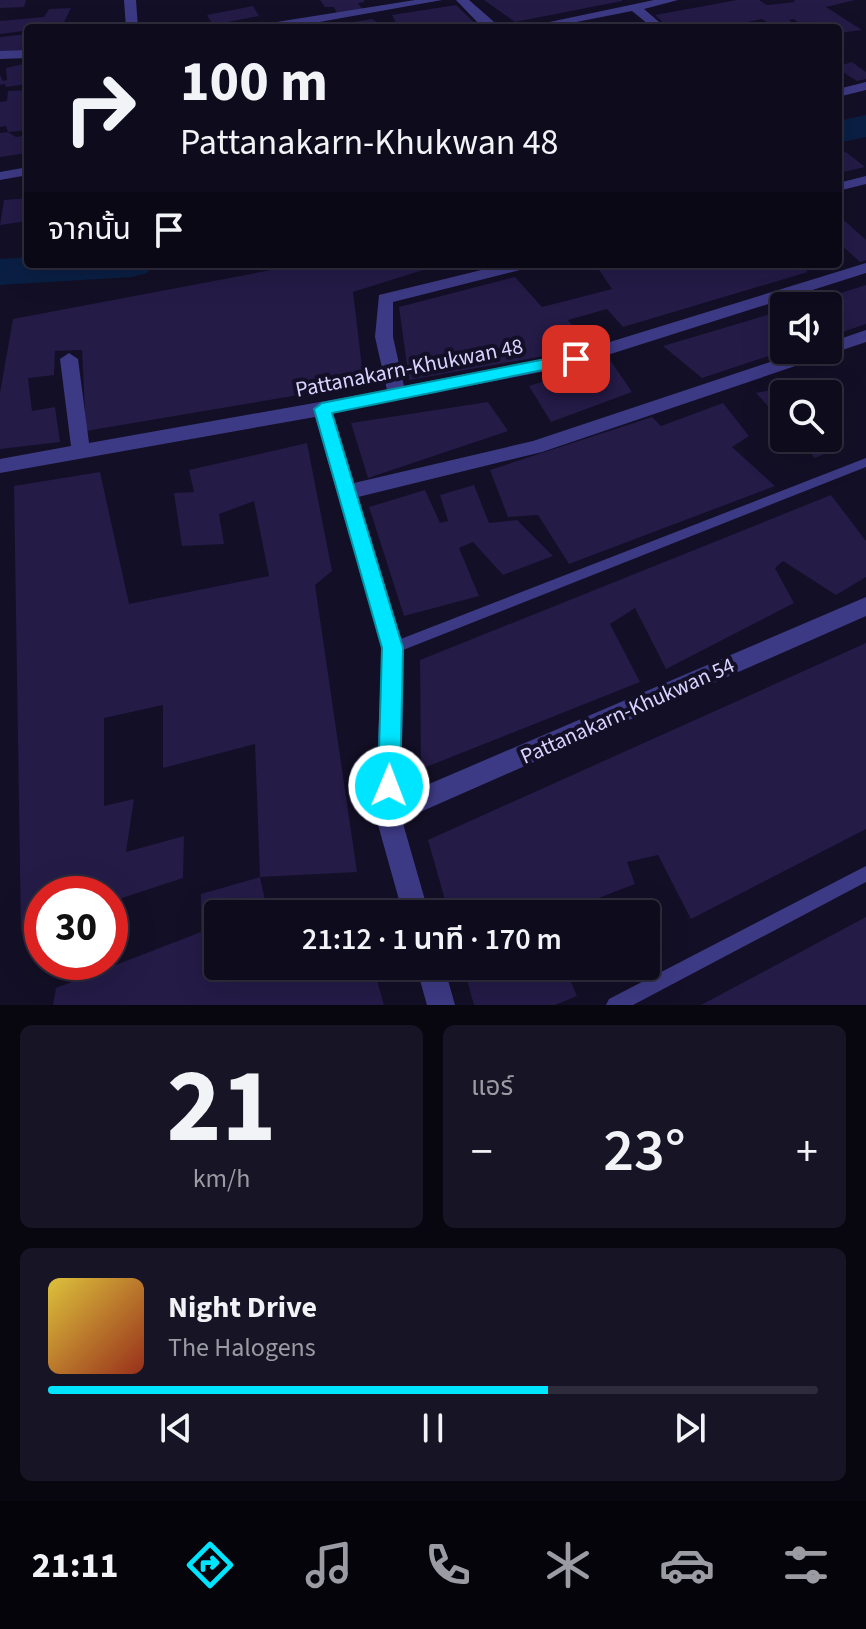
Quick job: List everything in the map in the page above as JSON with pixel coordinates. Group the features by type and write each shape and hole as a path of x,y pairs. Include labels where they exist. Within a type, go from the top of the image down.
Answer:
{"street":[{"path":"289,24 436,0"},
{"path":"462,0 487,24"},
{"path":"547,24 672,0"},
{"path":"132,24 134,2"},
{"path":"634,7 655,24"},
{"path":"0,55 24,54"},
{"path":"842,92 866,86"},
{"path":"0,176 24,172"},
{"path":"842,186 866,180"},
{"path":"397,394 384,337 385,299 510,268"},
{"name":"Pattanakarn-Khukwan 48","path":"0,466 322,409 576,359 866,268"},
{"path":"842,345 866,336"},
{"path":"69,359 81,452"},
{"path":"347,492 535,447 785,364"},
{"path":"322,409 393,648 388,814 412,900"},
{"name":"Pattanakarn-Khukwan 54","path":"388,814 866,606"},
{"path":"434,980 441,1005"}],"lane":[{"path":"393,648 866,462"},
{"path":"615,1005 866,874"}],"building":[{"path":"0,0 26,0 24,7 0,8"},
{"path":"320,0 364,2 358,3 362,9 337,13 334,7 325,7"},
{"path":"484,0 622,0 622,1 515,22"},
{"path":"737,0 759,0 767,5 794,0 855,0 826,7 862,30 842,32 842,24 800,24 794,19 789,20 794,24 769,24 762,19 738,24 665,24 655,15"},
{"path":"456,5 476,24 397,24 392,15"},
{"path":"253,6 259,16 212,24 207,15"},
{"path":"71,8 63,24 24,24 24,31 0,34 0,21 44,17 49,9"},
{"path":"372,19 379,24 342,24"},
{"path":"24,34 24,51 0,53 0,37"},
{"path":"852,62 866,72 866,79 857,81 842,72 842,65"},
{"path":"24,64 24,85 0,85 0,75 3,81 7,80 6,68"},
{"path":"24,90 24,130 8,132 6,126 0,127 0,102 7,101 8,91"},
{"path":"0,133 24,136 24,154 0,157"},
{"path":"842,152 846,152 865,167 842,172"},
{"path":"24,198 24,222 0,225 4,200"},
{"path":"842,219 866,240 866,260 860,262 842,246"},
{"path":"282,268 426,269 353,292 364,384 86,431 82,350 55,351 54,375 28,378 32,411 55,407 60,442 0,449 0,393 13,319"},
{"path":"598,268 803,268 808,272 623,327 607,309 568,320 589,348 409,380 399,307 515,277 542,307 612,289"},
{"path":"866,285 866,324 842,332 842,293"},
{"path":"770,314 770,356 702,378 663,346"},
{"path":"610,360 632,392 551,422 529,386"},
{"path":"770,390 770,408 756,393"},
{"path":"488,402 508,431 368,478 351,423"},
{"path":"723,403 749,436 732,447 775,486 569,564 538,515 508,517 490,470 652,417 661,426"},
{"path":"307,443 332,571 315,585 357,872 260,877 255,744 163,768 163,705 104,718 104,806 134,799 126,852 184,836 183,878 128,896 128,876 24,876 24,930 21,931 14,486 100,472 129,604 269,576 254,501 219,514 224,544 182,546 174,493 194,492 189,470"},
{"path":"810,452 829,452 815,458"},
{"path":"474,485 489,523 517,520 553,556 503,575 473,542 459,548 479,596 404,616 369,507 425,490 440,523 448,521 440,495"},
{"path":"831,495 866,541 866,577 836,595 783,561 775,568 794,603 666,669 635,608 610,624 640,682 421,769 420,660"},
{"path":"866,643 866,829 691,919 658,855 627,862 635,884 593,900 445,900 428,840"},
{"path":"260,877 265,900 204,900 204,980 377,980 384,1005 53,1005 56,988 77,980 128,980 128,960 201,932 201,894"},
{"path":"866,917 866,1005 701,1005"},
{"path":"467,980 570,980 577,996 555,1005 474,1005"}],"waterway":[{"path":"842,131 866,126"},
{"path":"0,272 66,268"}],"route":[{"path":"389,786 393,648 322,409 576,359"}]}
